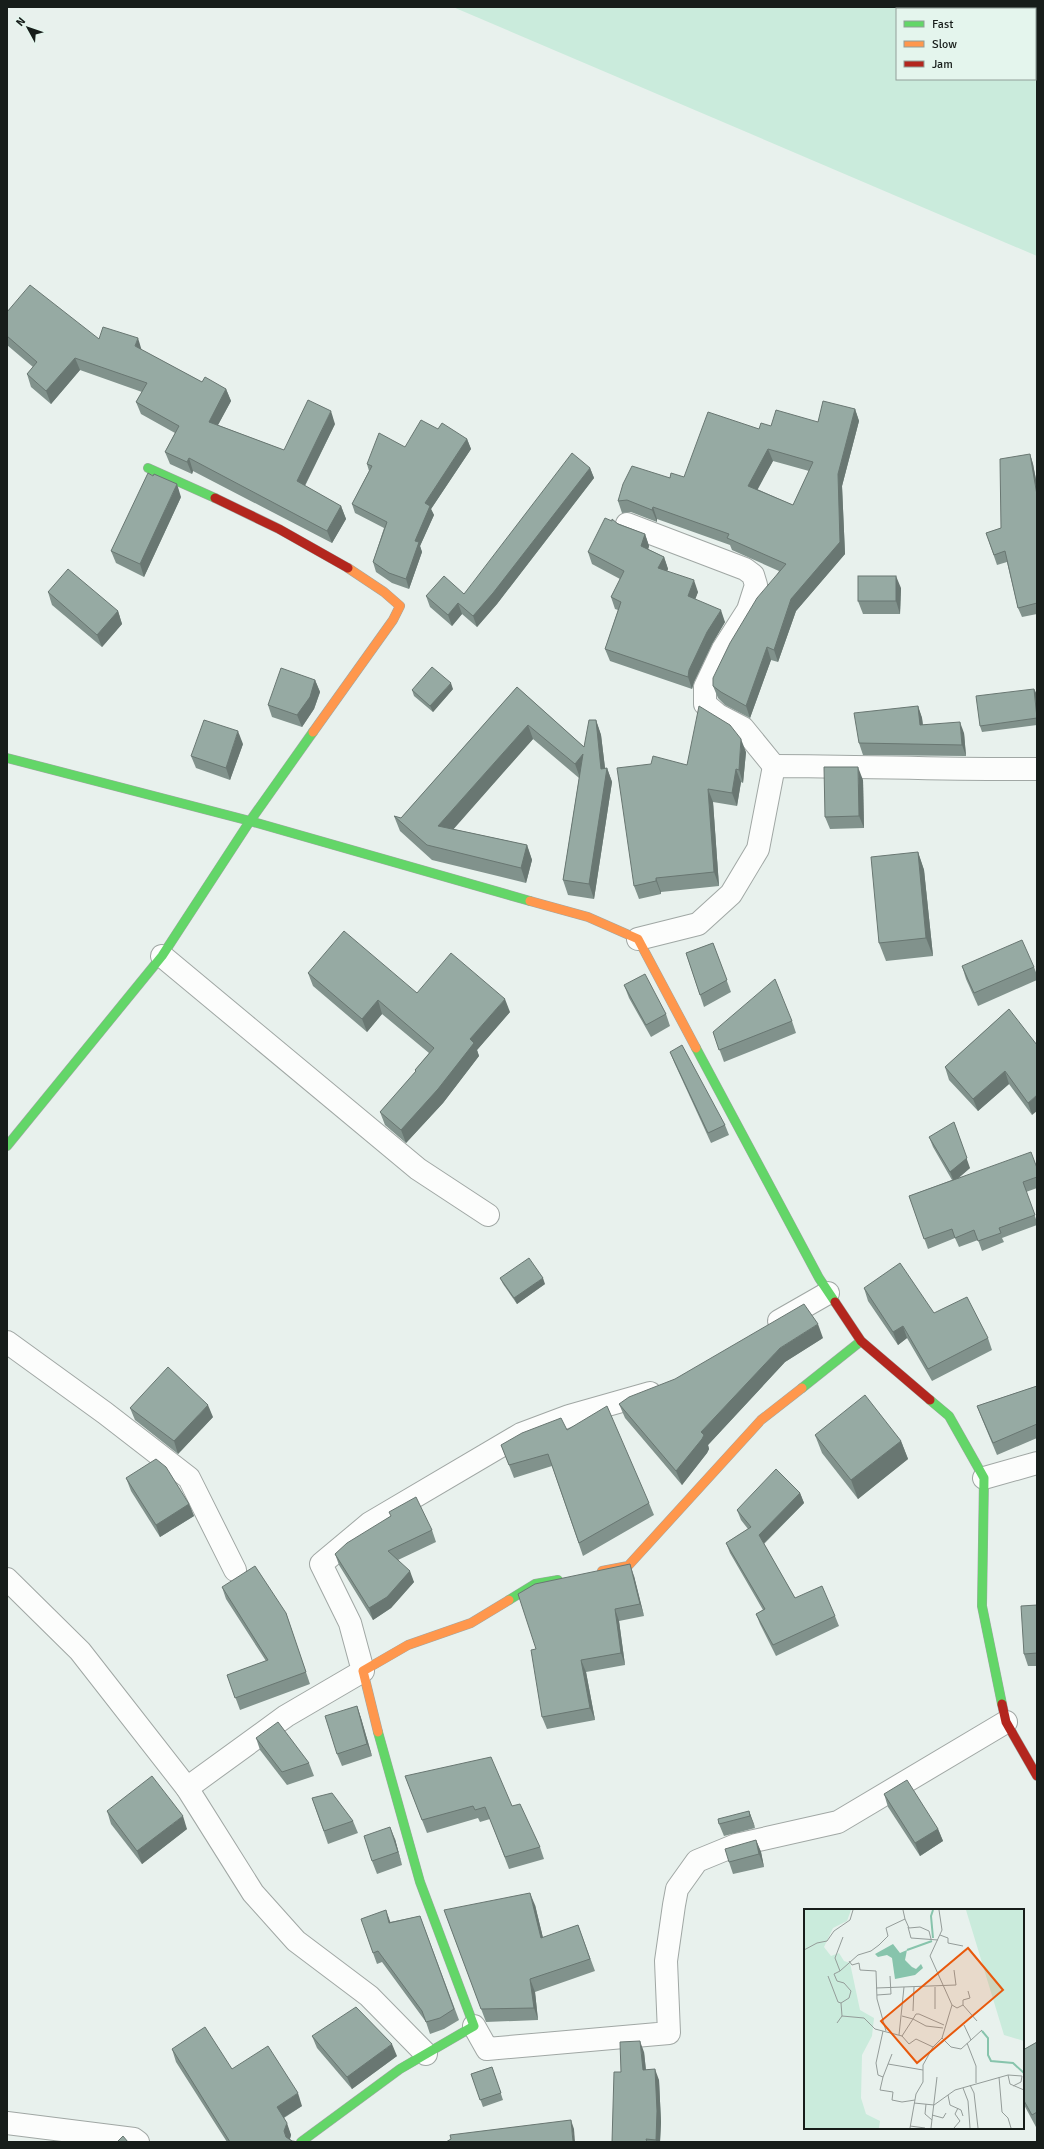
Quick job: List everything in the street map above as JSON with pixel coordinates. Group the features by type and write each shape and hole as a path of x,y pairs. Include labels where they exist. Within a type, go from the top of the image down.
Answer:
{"street":[{"path":"7,1146 162,956 250,821 394,620 400,606 391,597 328,555 272,525 148,468"},
{"path":"627,524 744,569 753,575 756,584 748,610 723,649 705,687 705,704 718,715 743,728 774,766"},
{"path":"7,758 250,821 588,917 638,939 698,924 731,894 758,849 774,766"},
{"path":"774,766 873,766 945,770 1037,769"},
{"path":"638,939 818,1278 861,1341 949,1416 984,1478 982,1606 1006,1722 1037,1776"},
{"path":"162,956 418,1169 488,1215"},
{"path":"761,1332 828,1293"},
{"path":"590,1573 628,1566 761,1420 861,1341"},
{"path":"7,1342 105,1413 189,1478 235,1570"},
{"path":"667,1386 639,1397 568,1416 521,1434 370,1523 321,1564 350,1623 374,1718 420,1882 474,2026 487,2049 669,2033 666,1961 674,1905 677,1889 696,1861 736,1845 838,1822 1006,1722"},
{"path":"984,1478 1037,1463"},
{"path":"186,1788 286,1716 408,1645 471,1623 535,1584 566,1578"},
{"path":"7,1579 80,1651 186,1788 252,1893 296,1941 369,1996 426,2054"},
{"path":"301,2142 400,2069 474,2026"},
{"path":"7,2123 134,2139 138,2142"}],"green space":[{"path":"453,7 1037,7 1037,256"}],"building":[{"path":"30,285 99,339 103,327 138,338 135,346 202,382 205,377 226,389 209,422 284,450 308,400 331,411 297,481 341,506 327,531 189,458 187,462 165,452 179,426 136,402 147,383 75,358 46,391 27,374 37,362 7,336 7,312"},
{"path":"823,401 855,409 838,474 840,542 791,599 774,650 767,647 746,706 713,686 713,678 730,643 757,598 786,564 727,538 729,534 653,507 652,510 627,500 618,501 623,484 632,466 670,478 671,473 684,477 708,412 759,429 761,423 771,426 776,410 818,422","holes":["768,449 813,462 793,505 748,486"]},
{"path":"421,420 438,429 442,423 467,439 425,503 430,506 415,541 419,542 406,579 389,573 373,562 387,522 352,504 372,466 367,464 379,433 405,447"},
{"path":"572,453 590,468 493,593 473,616 458,603 448,615 426,596 444,576 464,594"},
{"path":"1030,454 1037,495 1037,603 1018,608 1005,551 994,555 986,533 1001,528 1000,459"},
{"path":"148,473 177,484 140,564 111,551"},
{"path":"605,518 612,521 612,519 618,524 645,534 641,546 664,557 658,568 694,580 688,596 721,610 707,632 689,670 688,677 605,649 621,602 611,597 624,571 588,552"},
{"path":"68,569 118,611 97,635 48,592"},
{"path":"858,576 896,576 896,601 858,601"},
{"path":"432,667 451,683 430,706 412,690"},
{"path":"281,668 315,680 310,697 297,715 268,705"},
{"path":"517,687 584,747 589,720 596,720 601,769 607,768 589,884 563,880 583,754 575,764 528,725 438,826 527,845 521,868 427,845 394,816 401,818"},
{"path":"1034,689 1037,718 980,726 976,696"},
{"path":"699,706 730,725 741,739 739,770 736,769 732,793 708,789 714,872 656,878 656,881 634,886 617,768 651,764 653,756 687,765"},
{"path":"918,706 920,725 960,722 962,745 859,743 854,713"},
{"path":"204,720 238,731 226,768 191,756"},
{"path":"824,767 858,767 859,816 825,817"},
{"path":"918,852 926,938 879,943 871,857"},
{"path":"344,931 417,993 451,953 505,999 470,1039 474,1043 438,1089 401,1130 380,1112 434,1048 378,1000 362,1019 308,973"},
{"path":"1022,940 1034,967 974,993 962,966"},
{"path":"713,943 727,980 700,995 686,953"},
{"path":"645,974 666,1014 646,1025 624,985"},
{"path":"775,979 792,1021 719,1050 713,1032"},
{"path":"1009,1009 1037,1045 1037,1095 1028,1103 1005,1071 973,1099 945,1067"},
{"path":"682,1045 725,1125 708,1133 670,1052"},
{"path":"954,1122 967,1158 950,1172 929,1137"},
{"path":"1031,1152 1037,1168 1037,1177 1023,1182 1035,1215 999,1228 1001,1233 978,1241 974,1230 955,1238 952,1229 924,1239 909,1196"},
{"path":"529,1258 543,1278 514,1298 500,1278"},
{"path":"900,1263 934,1313 967,1297 988,1338 928,1369 903,1326 893,1332 864,1288"},
{"path":"804,1304 818,1324 780,1348 701,1432 704,1435 702,1439 676,1471 619,1404 629,1397 675,1379"},
{"path":"168,1367 208,1405 174,1441 130,1408"},
{"path":"1037,1386 1037,1424 993,1443 977,1406"},
{"path":"865,1395 901,1441 851,1480 815,1435"},
{"path":"607,1406 649,1503 579,1543 548,1454 509,1465 501,1445 522,1433 561,1418 567,1430"},
{"path":"156,1459 166,1467 189,1504 156,1525 126,1478"},
{"path":"776,1469 800,1493 759,1535 795,1598 822,1586 835,1616 773,1645 756,1614 765,1609 726,1543 751,1527 737,1510"},
{"path":"416,1497 432,1530 388,1551 410,1571 387,1597 369,1608 335,1554 347,1543 391,1516 389,1512"},
{"path":"630,1564 640,1604 615,1609 621,1653 581,1660 590,1708 542,1717 531,1650 536,1649 518,1594 535,1584"},
{"path":"255,1566 286,1613 306,1672 235,1698 227,1675 268,1660 222,1587"},
{"path":"1037,1605 1037,1653 1024,1654 1021,1606"},
{"path":"357,1706 367,1744 337,1754 325,1716"},
{"path":"278,1722 309,1763 282,1772 256,1738"},
{"path":"491,1757 512,1806 520,1804 540,1847 505,1857 485,1807 475,1810 473,1806 422,1820 405,1776"},
{"path":"152,1776 183,1816 137,1851 107,1811"},
{"path":"907,1780 938,1829 915,1843 884,1794"},
{"path":"332,1793 353,1821 324,1831 312,1798"},
{"path":"749,1811 750,1816 719,1824 718,1819"},
{"path":"390,1827 398,1852 372,1861 364,1836"},
{"path":"756,1840 759,1854 729,1862 725,1849"},
{"path":"530,1893 541,1938 578,1925 590,1959 530,1979 534,2008 481,2009 444,1910"},
{"path":"386,1910 389,1923 420,1916 454,2009 440,2018 426,2022 422,2011 378,1951 373,1953 361,1919"},
{"path":"356,2007 392,2044 347,2077 312,2036"},
{"path":"205,2027 232,2069 268,2046 298,2093 277,2107 287,2123 284,2131 286,2137 292,2141 299,2142 230,2142 172,2049"},
{"path":"640,2041 643,2070 655,2069 657,2111 656,2140 646,2139 647,2142 612,2142 614,2072 621,2072 620,2042"},
{"path":"1037,2042 1037,2112 1032,2115 1024,2101 1024,2049"},
{"path":"492,2067 501,2093 480,2100 471,2074"},
{"path":"571,2120 573,2142 446,2142 451,2139 450,2135"},
{"path":"123,2136 128,2142 117,2142"}],"traffic: fast":[{"path":"148,468 215,498"},
{"path":"7,1146 162,956 250,821 313,732"},
{"path":"7,758 250,821 530,901"},
{"path":"696,1048 819,1278 835,1302"},
{"path":"802,1388 861,1341"},
{"path":"930,1400 949,1416 984,1478 982,1606 1002,1704"},
{"path":"509,1600 535,1584 558,1580"},
{"path":"301,2142 400,2069 474,2026 420,1882 378,1732"}],"traffic: slow":[{"path":"313,732 393,620 400,606 384,592 348,568"},
{"path":"530,901 588,917 638,939 696,1048"},
{"path":"602,1571 628,1566 761,1420 802,1388"},
{"path":"378,1732 363,1671 408,1645 471,1623 509,1600"}],"traffic: jam":[{"path":"215,498 279,529 348,568"},
{"path":"835,1302 861,1341 930,1400"},
{"path":"1002,1704 1006,1722 1037,1776"}]}
